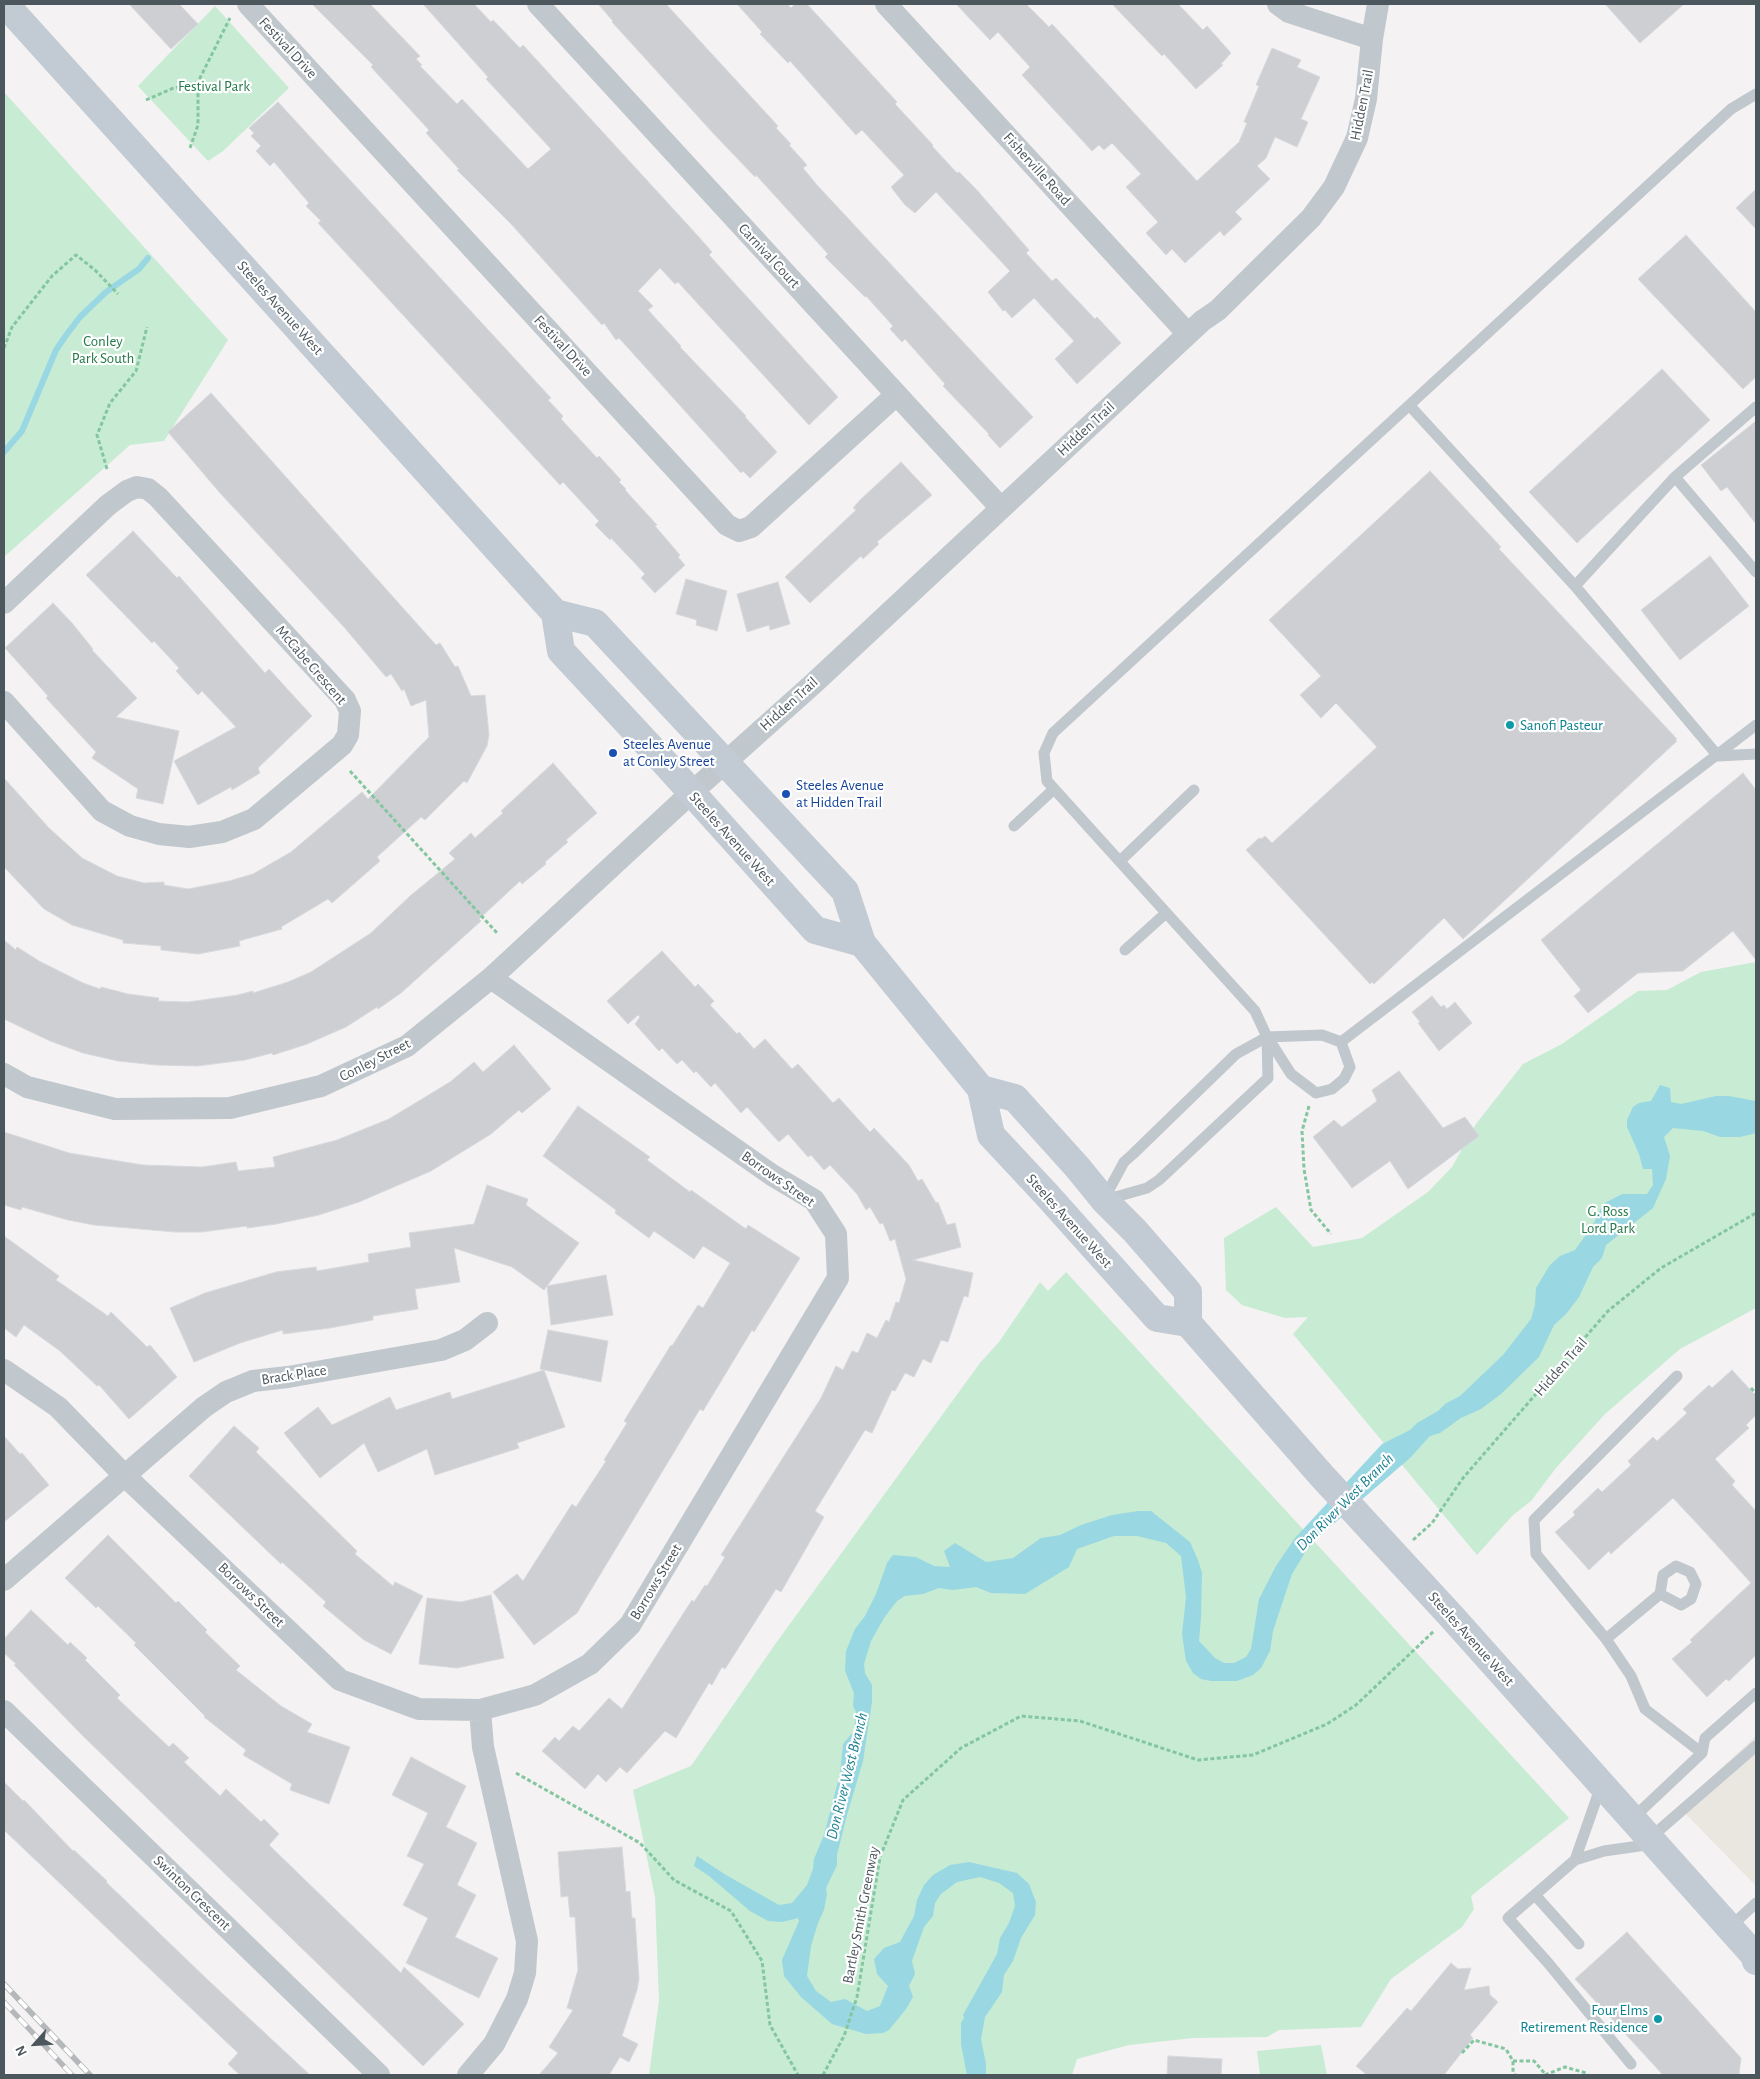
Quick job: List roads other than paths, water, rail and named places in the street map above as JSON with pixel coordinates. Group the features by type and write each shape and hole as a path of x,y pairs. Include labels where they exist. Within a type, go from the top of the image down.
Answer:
{"main road":[{"name":"Steeles Avenue West","path":"4,4 555,613 561,652 815,930 862,943"},
{"name":"Steeles Avenue West","path":"555,613 595,623 845,891 862,943 981,1089 991,1136 1157,1318 1188,1323 1322,1476 1397,1556 1756,1957"},
{"path":"981,1089 1015,1098 1104,1200 1135,1232 1188,1292 1188,1323"},
{"path":"1074,1226 1104,1200"}],"street":[{"name":"Festival Drive","path":"248,4 727,524 739,530 751,527 896,395"},
{"name":"Carnival Court","path":"538,4 1000,507"},
{"name":"Fisherville Road","path":"886,4 1188,334"},
{"path":"1278,4 1289,12 1372,39"},
{"name":"Hidden Trail","path":"691,793 1202,320 1218,310 1311,218 1334,186 1357,138 1366,99 1372,39 1378,4"},
{"name":"McCabe Crescent","path":"4,602 108,505 132,489 137,487 148,489 158,497 338,692 345,700 350,711 348,735 342,745 254,819 222,832 189,837 159,834 130,826 102,811 4,702"},
{"name":"Conley Street","path":"4,1074 27,1087 114,1109 230,1108 321,1086 407,1046 491,978 691,793"},
{"name":"Borrows Street","path":"4,1370 58,1407 125,1476 340,1680 419,1708 480,1710 535,1696 590,1664 630,1625 838,1278 836,1234 814,1200 764,1169 491,978"},
{"name":"Brack Place","path":"125,1476 204,1407 226,1392 253,1381 288,1377 441,1350 465,1340 487,1323"},
{"path":"4,1580 125,1476"},
{"path":"468,2075 494,2044 517,1999 525,1973 527,1942 483,1747 480,1710"},
{"name":"Swinton Crescent","path":"4,1712 379,2075"}],"lane":[{"path":"1104,1200 1124,1162 1236,1054 1267,1037 1322,1035 1341,1042 1350,1067 1344,1079 1332,1089 1316,1093 1291,1074 1267,1037 1255,1012 1047,780 1044,753 1053,733 1731,109 1756,94"},
{"path":"1410,406 1575,586 1718,756"},
{"path":"1575,586 1675,478 1756,407"},
{"path":"1675,478 1756,572"},
{"path":"1341,1042 1756,726"},
{"path":"1718,756 1756,754"},
{"path":"1014,826 1054,789"},
{"path":"1120,862 1194,790"},
{"path":"1125,950 1166,912"},
{"path":"1104,1200 1146,1188 1159,1180 1268,1078 1267,1037"},
{"path":"1677,1376 1534,1520 1536,1554 1606,1640 1631,1676 1645,1709 1702,1754"},
{"path":"1606,1640 1660,1594"},
{"path":"1646,1833 1702,1754 1705,1738 1756,1693"},
{"path":"1631,2064 1549,1964 1508,1918 1575,1860 1604,1851 1646,1833 1756,1746"},
{"path":"1575,1860 1602,1785"},
{"path":"1535,1895 1579,1944"},
{"path":"1730,1927 1756,1903"}],"water":[{"name":"Don River West Branch","path":"1660,1085 1670,1088 1671,1102 1681,1104 1716,1096 1729,1096 1756,1101 1756,1133 1740,1137 1720,1137 1703,1131 1673,1128 1664,1137 1670,1156 1666,1179 1653,1208 1606,1245 1602,1258 1593,1267 1579,1297 1566,1314 1554,1325 1539,1357 1501,1394 1481,1409 1461,1418 1440,1433 1430,1436 1410,1458 1317,1538 1306,1551 1292,1574 1273,1631 1270,1651 1261,1668 1253,1675 1237,1681 1211,1681 1201,1679 1193,1673 1186,1661 1182,1634 1186,1597 1181,1556 1166,1543 1137,1536 1114,1536 1077,1549 1069,1567 1025,1594 991,1593 976,1587 953,1590 939,1588 923,1594 905,1596 897,1601 884,1618 871,1641 864,1664 865,1673 872,1685 872,1702 863,1761 837,1855 837,1865 826,1888 827,1894 824,1910 811,1946 807,1976 816,1991 831,2002 845,1999 867,2011 880,2006 888,1986 877,1974 874,1959 884,1948 900,1942 914,1916 917,1900 924,1885 933,1875 950,1865 969,1862 1017,1873 1029,1884 1036,1902 1035,1915 1021,1938 1013,1961 1004,1975 1002,1992 985,2017 981,2039 986,2064 986,2075 967,2075 961,2044 961,2023 964,2018 963,2015 997,1954 1000,1938 1009,1923 1015,1906 1013,1893 999,1883 980,1877 957,1882 941,1894 935,1903 933,1916 924,1927 912,1961 915,1974 909,1986 913,1997 889,2030 883,2033 866,2034 832,2024 801,1997 784,1976 782,1960 799,1921 798,1918 782,1922 768,1921 750,1911 709,1876 694,1866 697,1856 779,1905 792,1903 807,1885 813,1869 814,1859 824,1835 840,1774 843,1744 854,1731 856,1712 853,1706 854,1693 845,1671 846,1651 855,1629 865,1616 876,1594 887,1563 893,1555 916,1557 934,1566 950,1567 944,1551 955,1543 986,1562 1013,1558 1041,1538 1060,1535 1081,1525 1112,1515 1151,1511 1190,1542 1198,1560 1202,1573 1199,1641 1215,1658 1224,1663 1234,1663 1246,1657 1251,1649 1259,1599 1276,1566 1295,1538 1382,1444 1410,1430 1417,1423 1460,1396 1503,1355 1531,1319 1535,1305 1536,1288 1550,1265 1560,1256 1575,1250 1593,1225 1603,1204 1622,1194 1647,1194 1653,1185 1652,1169 1643,1169 1639,1154 1627,1127 1627,1120 1633,1107 1639,1103 1651,1101"}],"waterway":[{"path":"4,452 22,431 56,350 67,334 80,317 106,292 139,269 148,258"}],"railway":[{"path":"4,1984 90,2075"},
{"path":"4,2002 72,2075"}],"place":[{"name":"Sanofi Pasteur","path":"1510,725"},
{"name":"Steeles Avenue at Conley Street","path":"613,753"},
{"name":"Steeles Avenue at Hidden Trail","path":"786,794"},
{"name":"Four Elms Retirement Residence","path":"1658,2019"}],"park label":[{"name":"Festival Park","path":"214,86"},
{"name":"Conley Park South","path":"103,350"},
{"name":"G. Ross Lord Park","path":"1608,1220"}]}
